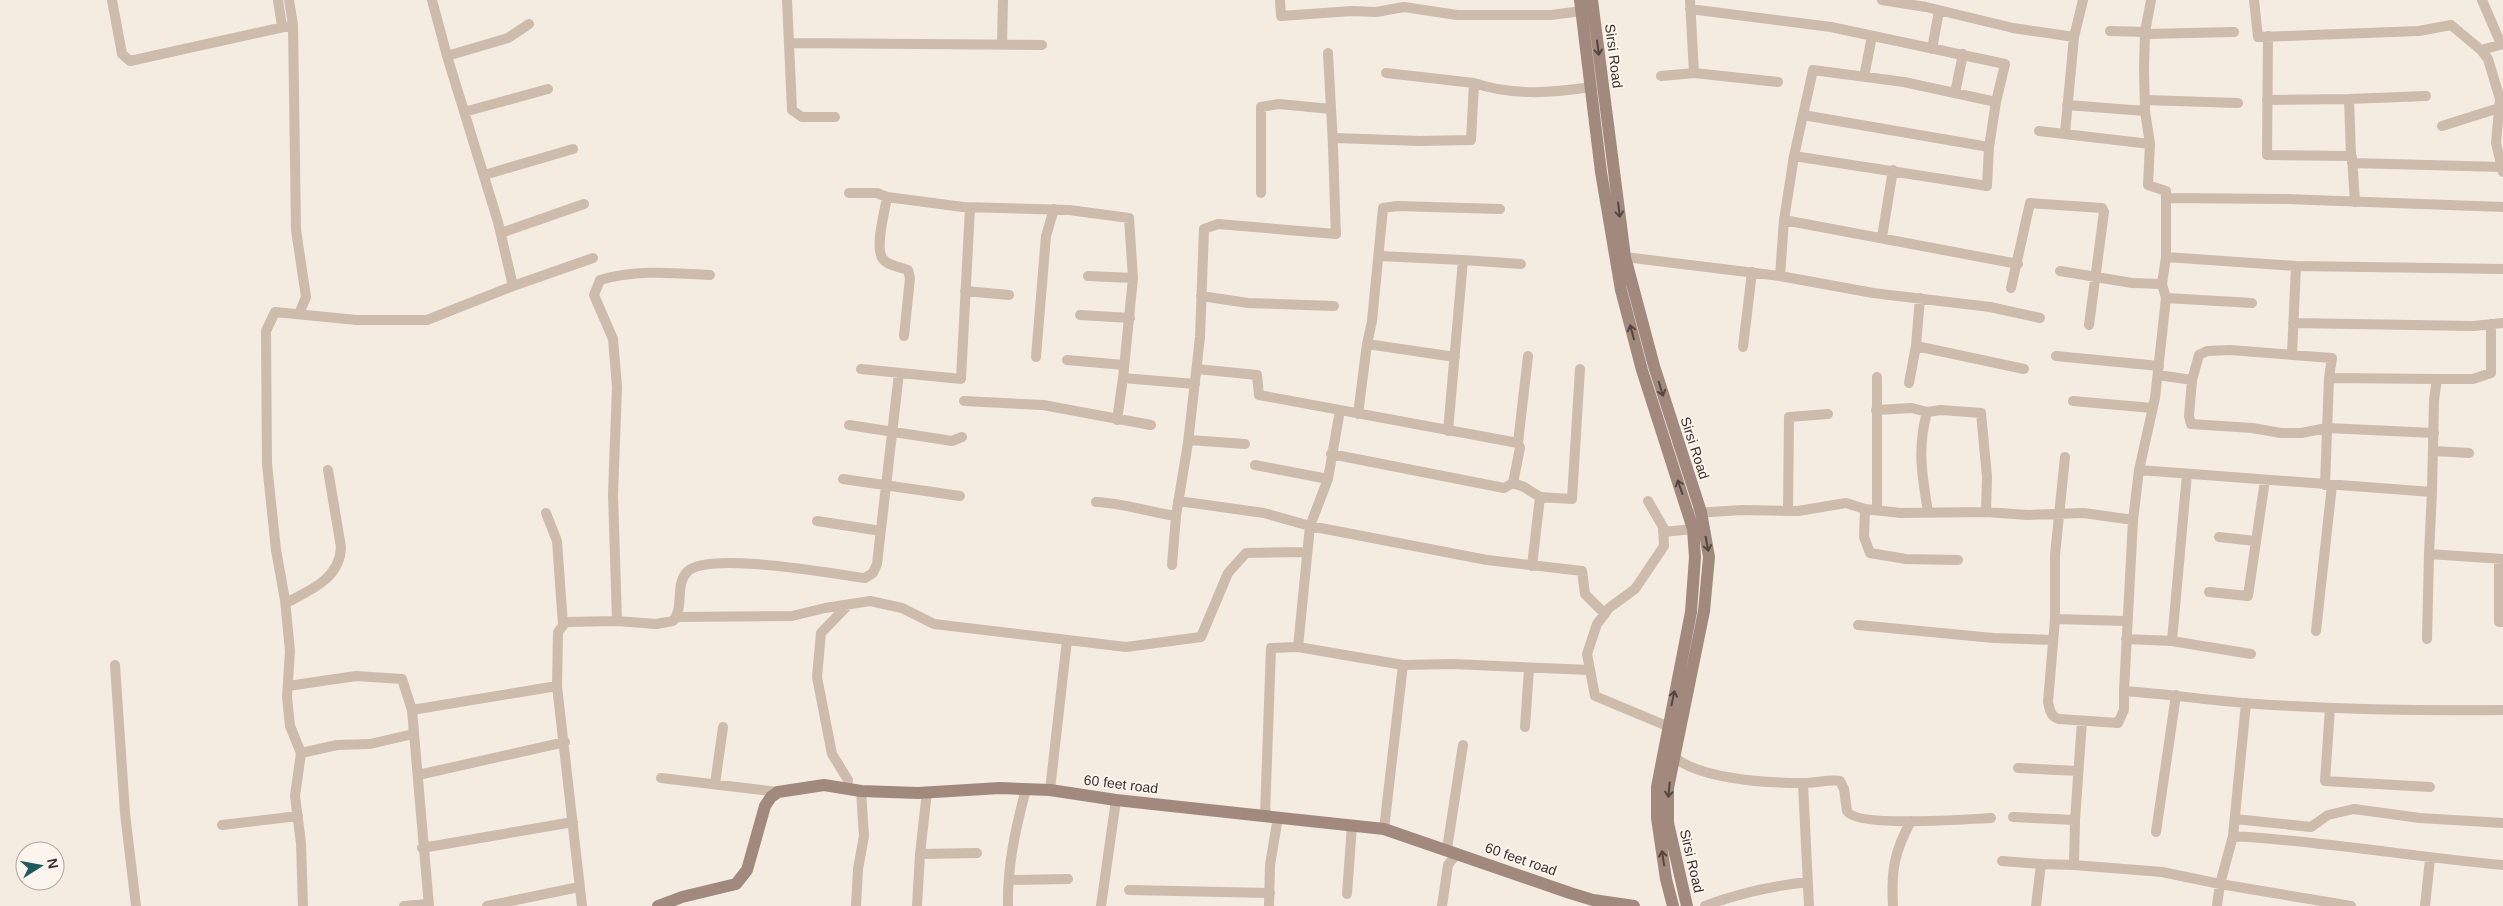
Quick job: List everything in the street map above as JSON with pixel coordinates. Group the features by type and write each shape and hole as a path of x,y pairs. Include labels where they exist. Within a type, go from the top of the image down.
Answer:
{"main road":[{"name":"Sirsi Road","path":"1592,0 1625,257 1695,513 1709,557 1704,611 1668,788 1668,823 1687,906"},
{"name":"Sirsi Road","path":"1581,6 1601,172 1621,290 1642,370 1695,513 1693,529 1695,557 1691,612 1657,787 1657,818 1666,879 1674,906"},
{"name":"60 feet road","path":"778,792 824,785 861,791 927,792 1000,788 1050,790 1116,800 1384,829 1452,851 1593,903 1634,906"},
{"path":"664,905 736,884 747,870 765,806 771,797 778,792"}],"street":[{"path":"112,0 122,54 130,61 288,25"},
{"path":"278,0 288,25"},
{"path":"289,0 288,25 296,230 306,297 299,314"},
{"path":"432,0 447,56 501,233 513,286"},
{"path":"787,0 792,110 796,115 802,117 835,117"},
{"path":"1002,44 1003,0"},
{"path":"1280,0 1281,16 1352,10 1376,12 1404,7 1457,15 1551,15 1581,6"},
{"path":"1882,0 2013,28 2074,37"},
{"path":"2065,133 2074,37 2083,0"},
{"path":"2065,457 2055,555 2055,619 2048,702 2053,717 2059,719 2118,723 2124,710 2126,621 2133,520 2139,470 2159,370 2166,298 2162,284 2166,257 2166,198 2164,189 2150,188 2148,185 2150,144 2145,111 2145,33 2151,0"},
{"path":"2254,0 2258,37 2268,36 2419,31 2451,25 2482,50 2488,59 2501,102 2496,144 2502,169 2352,159 2268,156 2268,36"},
{"path":"2482,0 2502,44 2482,50"},
{"path":"1694,73 1690,4 1831,27 2005,64 1996,102 1989,147 1988,186 1794,156"},
{"path":"1932,48 1939,11"},
{"path":"447,56 508,38 529,24"},
{"path":"2110,31 2145,33 2234,32"},
{"path":"1864,76 1872,36"},
{"path":"789,44 1042,45"},
{"path":"1172,565 1176,516 1189,440 1195,384 1204,228 1218,224 1336,234 1333,185 1334,138 1328,53"},
{"path":"1955,93 1963,54"},
{"path":"1780,276 1784,220 1794,156 1813,70 1864,76 1996,102"},
{"path":"1386,73 1474,82 1491,89 1529,93 1591,87"},
{"path":"1661,76 1694,73 1778,82"},
{"path":"1334,138 1429,141 1471,140 1474,82"},
{"path":"464,112 548,89"},
{"path":"2267,100 2426,96"},
{"path":"2349,99 2354,202"},
{"path":"2145,100 2238,103"},
{"path":"2442,126 2501,102"},
{"path":"1261,193 1261,107 1279,104 1331,109"},
{"path":"2067,105 2145,111"},
{"path":"1803,115 1989,147"},
{"path":"2039,131 2150,144"},
{"path":"484,175 573,150"},
{"path":"1882,237 1893,170"},
{"path":"849,193 877,193 888,197 970,208 1054,209 1129,218 1133,278 1117,420"},
{"path":"888,197 879,246 883,259 893,266 908,270 910,278 904,336"},
{"path":"2166,198 2503,207"},
{"path":"2012,288 2030,203 2102,208 2104,212 2089,325"},
{"path":"501,233 584,204"},
{"path":"1358,414 1364,380 1366,344 1372,321 1372,296 1379,256 1382,208 1397,206 1500,209"},
{"path":"861,369 961,379 970,208"},
{"path":"1036,357 1046,236 1054,209"},
{"path":"1784,220 2018,264"},
{"path":"1379,256 1521,264"},
{"path":"1625,257 1780,276 1873,293 1990,307 2040,318"},
{"path":"2166,257 2296,266 2503,269"},
{"path":"302,906 301,843 295,796 301,753 290,726 287,697 290,651 286,603 276,550 267,464 266,331 275,312 357,320 427,320 513,286 593,258"},
{"path":"1448,431 1463,260"},
{"path":"2292,354 2296,266"},
{"path":"2060,271 2132,283 2162,284"},
{"path":"617,621 613,494 617,386 613,339 594,295 600,280 614,276 651,272 710,275"},
{"path":"1744,348 1752,272"},
{"path":"1088,276 1133,278"},
{"path":"965,292 1009,295"},
{"path":"1201,296 1248,304 1334,306"},
{"path":"1909,383 1916,346 1920,298"},
{"path":"2166,298 2252,303"},
{"path":"1080,315 1130,318"},
{"path":"2293,323 2334,322 2380,325 2473,326 2503,323"},
{"path":"2329,378 2473,379 2491,373 2491,324"},
{"path":"1366,344 1455,357"},
{"path":"1916,346 2024,369"},
{"path":"2316,631 2328,485 2327,428 2329,378 2332,358 2230,350 2207,351 2199,355 2192,380 2189,416 2191,424 2252,428 2281,433 2301,433 2327,428 2434,433"},
{"path":"1513,483 1520,448 1518,443 1528,356"},
{"path":"2056,356 2159,370 2192,380"},
{"path":"1067,360 1124,365"},
{"path":"1196,369 1258,376 1259,395 1319,404 1358,414 1518,443"},
{"path":"1331,454 1504,488 1513,483 1524,486 1540,497 1572,499 1580,369"},
{"path":"676,617 683,578 688,572 702,564 768,565 865,578 873,573 877,564 899,373"},
{"path":"1876,510 1877,377"},
{"path":"1123,378 1195,384"},
{"path":"2427,639 2437,379"},
{"path":"964,401 1043,405 1151,425"},
{"path":"2073,401 2152,408"},
{"path":"1876,410 1912,408 1927,412 1942,410 1981,414 1987,477 1986,512"},
{"path":"1298,647 1310,526 1328,479 1340,410"},
{"path":"1927,412 1920,438 1922,478 1928,512"},
{"path":"1788,511 1789,417 1828,414"},
{"path":"849,425 952,441 962,437"},
{"path":"1189,440 1245,444"},
{"path":"2434,451 2470,453"},
{"path":"1255,465 1328,479"},
{"path":"286,603 319,585 331,574 340,559 341,547 328,470"},
{"path":"2139,470 2432,492"},
{"path":"2172,642 2187,474"},
{"path":"843,479 960,496"},
{"path":"2209,592 2248,596 2265,480"},
{"path":"1532,566 1540,497"},
{"path":"1178,501 1264,513 1310,526 1487,560 1582,571 1585,594 1605,614"},
{"path":"1648,501 1663,527 1664,546 1635,589 1614,603 1597,624 1586,654 1595,696 1668,726"},
{"path":"1096,502 1114,503 1145,512 1176,516"},
{"path":"1695,513 1742,510 1788,511 1846,503 1865,509 1902,513 1928,512 1948,514 1986,512 2028,515 2084,513 2133,520"},
{"path":"1865,509 1864,537 1870,552 1906,559 1958,560"},
{"path":"546,513 557,541 563,625"},
{"path":"817,521 881,531"},
{"path":"1663,532 1693,529"},
{"path":"2218,537 2255,541"},
{"path":"582,906 567,778 565,742 557,686 558,632 566,622 668,623 676,617 792,616 848,604 870,602 902,608 934,624 1126,647 1201,637 1228,574 1246,553 1307,552"},
{"path":"2429,554 2501,559 2499,622 2503,622"},
{"path":"847,789 848,780 832,754 817,677 821,633 848,604"},
{"path":"2055,619 2126,621"},
{"path":"1858,625 1993,638 2053,640"},
{"path":"2126,639 2172,642 2251,654"},
{"path":"1050,790 1067,640"},
{"path":"1269,906 1271,648 1298,647 1403,665 1453,664 1528,669 1590,670"},
{"path":"115,665 125,813 136,906"},
{"path":"1384,829 1403,665"},
{"path":"1525,727 1528,669"},
{"path":"288,686 356,676 402,679 412,710 428,905 404,906"},
{"path":"412,710 557,686"},
{"path":"2124,691 2246,703 2330,708 2503,710"},
{"path":"2156,832 2176,695"},
{"path":"2217,906 2220,884 2233,836 2246,703"},
{"path":"2330,708 2325,781 2430,787"},
{"path":"2074,865 2082,721"},
{"path":"715,784 723,727"},
{"path":"301,753 337,745 370,744 413,734"},
{"path":"418,775 565,742"},
{"path":"1442,906 1452,851 1463,745"},
{"path":"1664,747 1675,758 1694,769 1713,775 1803,784 1840,781 1844,789 1848,814 1856,817 1888,822 1992,818"},
{"path":"2018,768 2078,771"},
{"path":"661,778 778,792"},
{"path":"1803,784 1809,906"},
{"path":"1008,906 1015,833 1026,789"},
{"path":"856,906 858,869 864,836 861,791"},
{"path":"917,906 920,854 927,792"},
{"path":"1101,906 1116,800"},
{"path":"2234,819 2312,827 2328,815 2354,810 2420,818 2503,823"},
{"path":"222,825 298,816"},
{"path":"2013,817 2075,820"},
{"path":"1893,906 1892,878 1894,858 1911,821"},
{"path":"422,848 573,822"},
{"path":"1347,894 1352,825"},
{"path":"2233,836 2298,839 2430,859 2503,865"},
{"path":"920,854 977,853"},
{"path":"2425,906 2430,859"},
{"path":"2002,861 2134,868 2351,906"},
{"path":"2036,906 2041,864"},
{"path":"1009,880 1068,879"},
{"path":"1705,906 1736,894 1769,886 1808,882"},
{"path":"487,906 579,886"},
{"path":"1128,890 1270,894"}]}
